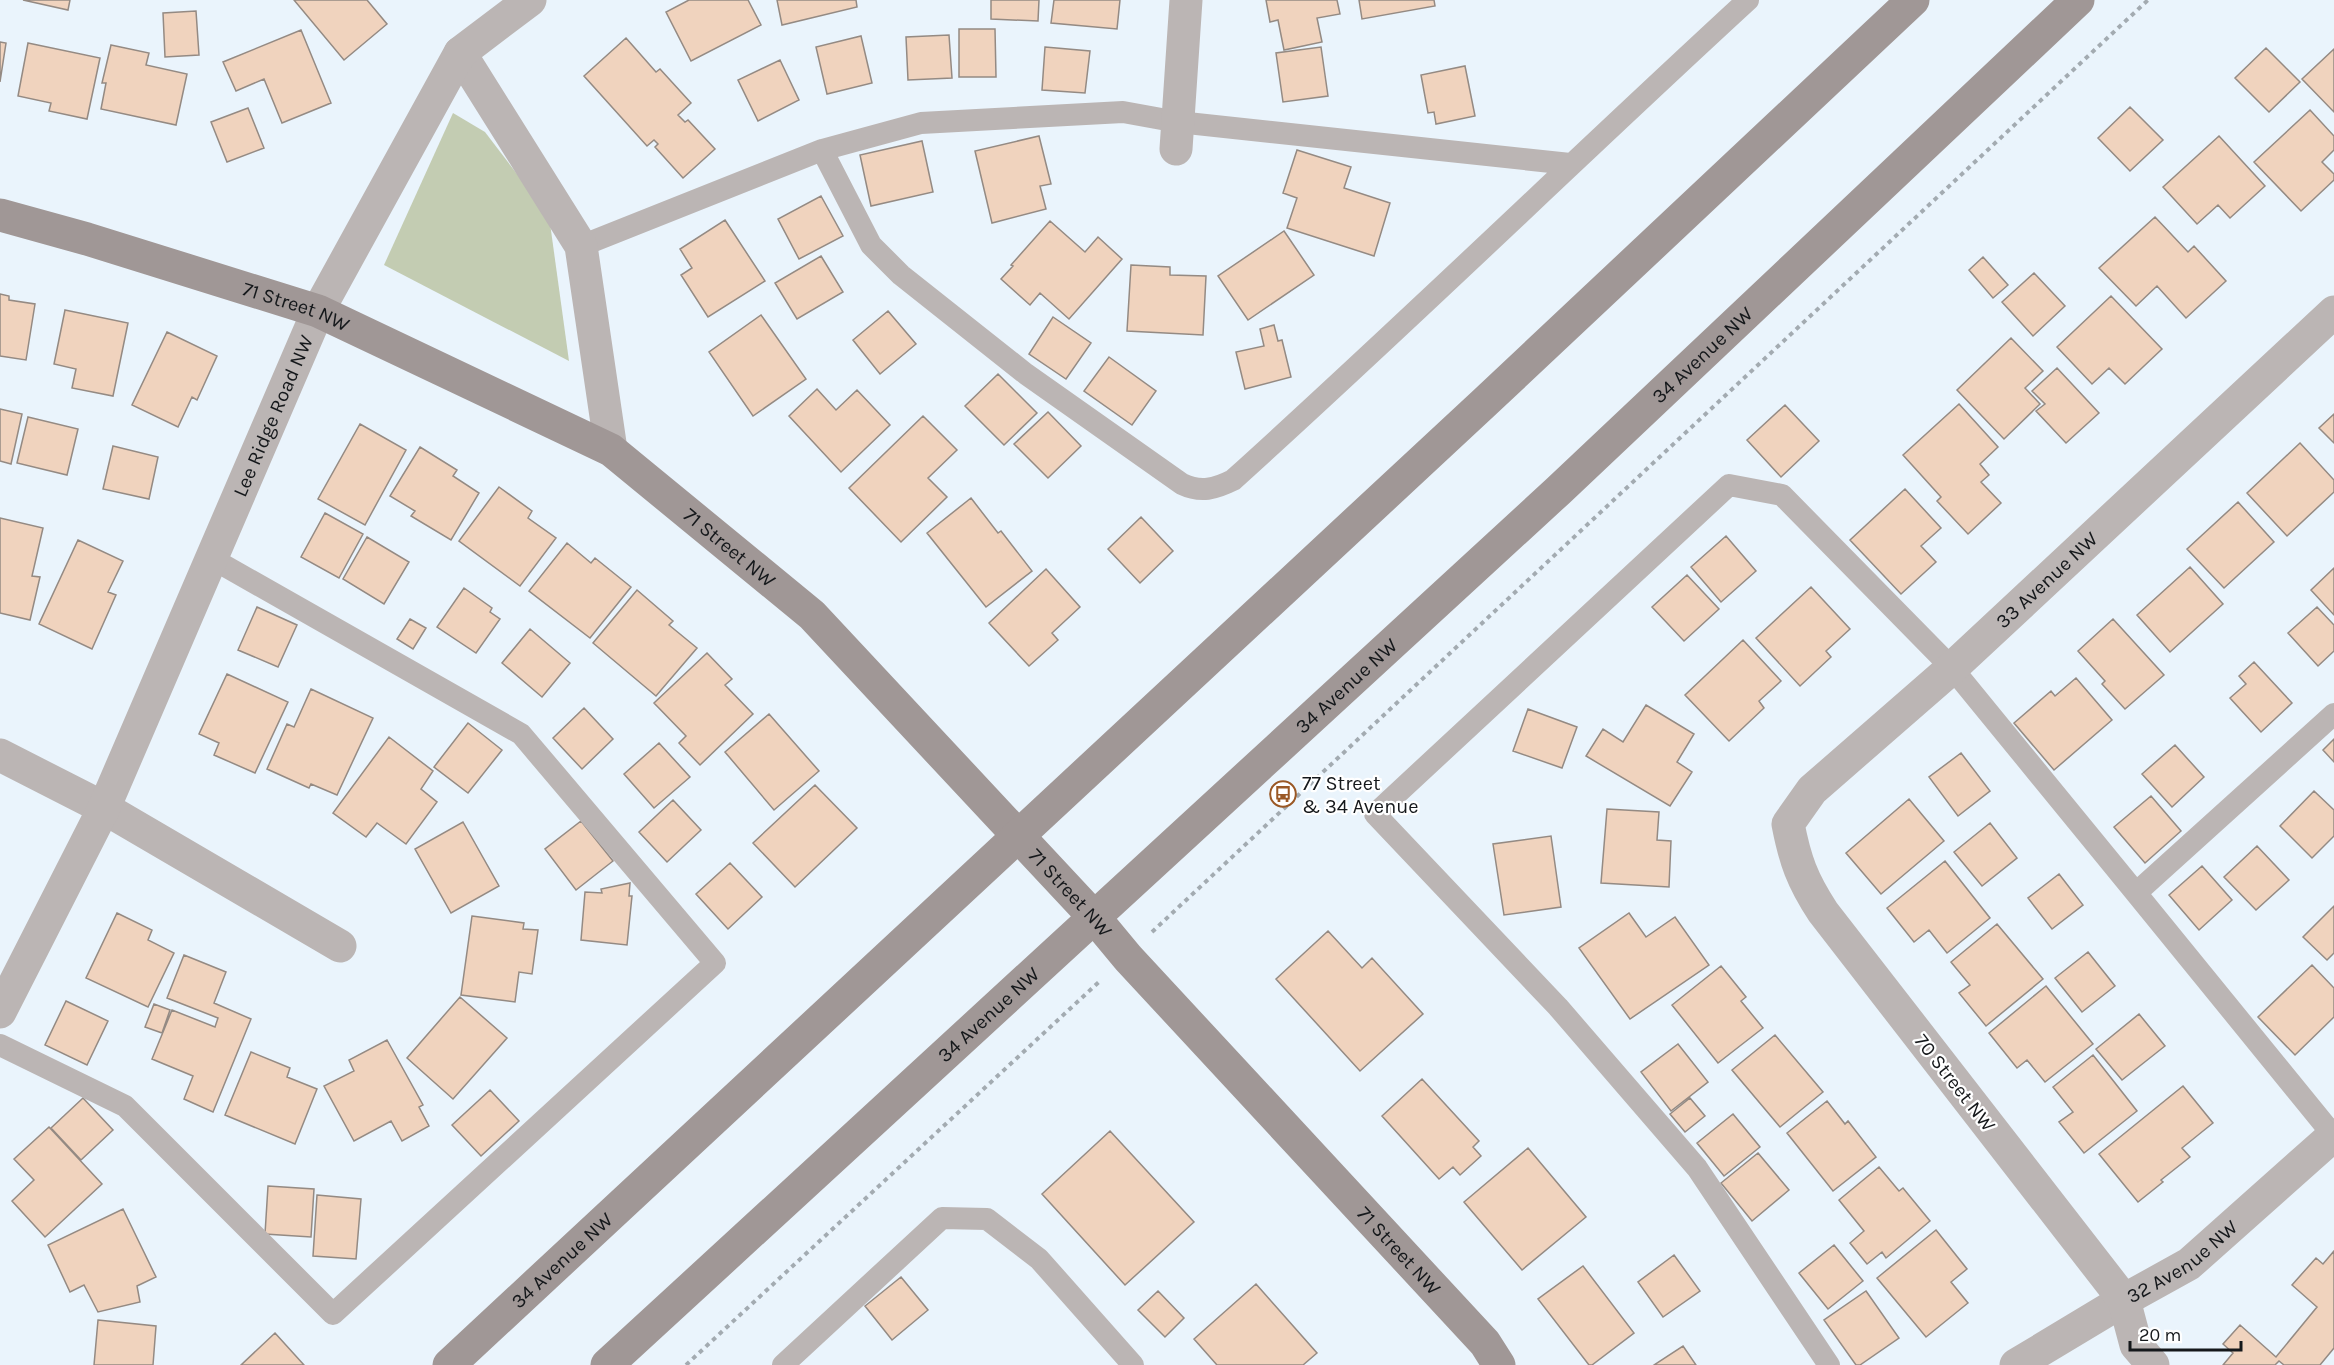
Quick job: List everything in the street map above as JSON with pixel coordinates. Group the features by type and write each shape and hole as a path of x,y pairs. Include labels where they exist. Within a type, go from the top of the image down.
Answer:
{"main road":[{"name":"34 Avenue NW","path":"449,1365 1020,836 1913,0"},
{"name":"34 Avenue NW","path":"607,1365 1567,483 2078,0"},
{"name":"71 Street NW","path":"0,215 87,239 318,311 611,450 812,615 1094,916 1128,958 1485,1343 1499,1365"}],"street":[{"name":"Lee Ridge Road NW","path":"0,1012 104,807 318,311 460,53 530,0"},
{"path":"1177,135 1186,0"},
{"path":"460,53 581,246 611,450"},
{"name":"33 Avenue NW","path":"1796,860 1788,824 1812,790 1952,668 2334,312"},
{"path":"0,754 104,807 340,946"},
{"name":"70 Street NW","path":"1796,860 1806,886 1822,912 2124,1300"},
{"name":"32 Avenue NW","path":"2016,1365 2189,1264 2334,1135"},
{"path":"2124,1300 2136,1345 2153,1365"}],"lane":[{"path":"822,150 871,245 901,275 1026,374 1172,477 1189,487 1207,490 1233,480 1361,364 1570,164 1748,0"},
{"path":"581,246 822,150 921,123 1123,112 1177,135 1570,164"},
{"path":"1829,1365 1697,1168 1558,1007 1375,814 1728,485 1782,495 1952,668 2334,1135"},
{"path":"0,1045 125,1106 333,1314 715,963 521,734 212,558"},
{"path":"2136,893 2334,714"},
{"path":"783,1365 942,1218 987,1219 1039,1259 1133,1365"}],"path":[{"path":"686,1365 1081,997 1128,958 1157,928 2148,0"}],"green space":[{"path":"453,113 485,132 549,216 569,361 384,265"}],"building":[{"path":"23,0 70,0 68,10"},
{"path":"294,0 367,0 387,24 344,60"},
{"path":"689,0 748,0 761,25 691,61 666,12"},
{"path":"777,0 856,0 857,7 782,25"},
{"path":"991,0 1039,0 1038,21 991,19"},
{"path":"1054,0 1120,0 1117,29 1051,23"},
{"path":"1266,0 1337,0 1340,14 1317,18 1322,42 1284,50 1278,20 1270,22"},
{"path":"1359,0 1434,0 1435,6 1362,19"},
{"path":"196,11 199,55 165,57 163,13"},
{"path":"959,29 995,29 996,77 959,77"},
{"path":"301,30 331,103 282,123 264,79 236,91 223,62"},
{"path":"949,35 952,78 908,80 906,37"},
{"path":"861,36 872,83 827,94 816,47"},
{"path":"626,38 656,72 660,69 691,103 678,115 685,122 688,120 715,149 683,178 655,147 658,144 654,140 647,146 584,76"},
{"path":"0,42 6,43 0,82"},
{"path":"28,43 100,58 87,119 49,111 51,103 18,96"},
{"path":"111,45 149,53 146,65 187,74 176,125 101,109 106,83 102,83"},
{"path":"1045,47 1090,51 1085,93 1042,90"},
{"path":"1321,47 1328,96 1283,102 1276,53"},
{"path":"2266,48 2300,82 2269,112 2235,78"},
{"path":"2334,49 2334,112 2302,79"},
{"path":"780,60 799,100 758,121 738,80"},
{"path":"1465,66 1475,116 1436,124 1434,112 1428,113 1421,75"},
{"path":"2130,107 2163,140 2130,171 2098,138"},
{"path":"248,108 264,148 227,162 211,122"},
{"path":"2310,110 2334,136 2334,150 2322,162 2334,174 2334,180 2301,211 2254,162"},
{"path":"1039,136 1051,184 1040,186 1046,209 992,223 975,151"},
{"path":"2219,136 2265,186 2230,218 2218,205 2197,224 2163,187"},
{"path":"922,141 933,192 871,206 860,155"},
{"path":"1297,150 1351,167 1344,188 1390,203 1374,256 1287,228 1297,198 1283,193"},
{"path":"821,196 843,236 799,259 778,219"},
{"path":"2155,217 2188,252 2194,246 2226,281 2186,318 2157,286 2136,306 2099,268"},
{"path":"725,220 765,281 708,317 681,275 692,268 680,249"},
{"path":"1050,221 1085,252 1098,237 1122,259 1069,319 1040,293 1030,305 1001,279"},
{"path":"1284,231 1314,275 1248,320 1218,276"},
{"path":"821,256 843,292 797,319 775,283"},
{"path":"1983,257 2008,285 1993,298 1969,270"},
{"path":"1131,265 1170,267 1170,275 1206,276 1203,335 1127,331"},
{"path":"2034,273 2065,306 2033,336 2002,302"},
{"path":"0,294 9,296 9,300 35,304 26,360 0,356"},
{"path":"2111,296 2162,349 2125,384 2109,368 2092,384 2057,347"},
{"path":"65,310 128,323 113,396 72,388 76,369 54,364"},
{"path":"888,311 916,344 880,374 853,340"},
{"path":"761,315 806,379 753,416 709,352"},
{"path":"1053,317 1091,343 1066,379 1029,354"},
{"path":"1274,325 1278,341 1282,340 1291,377 1245,389 1236,352 1264,346 1260,329"},
{"path":"167,332 217,356 197,400 192,397 178,427 132,405"},
{"path":"2011,338 2043,371 2025,388 2040,404 2004,439 1957,390"},
{"path":"1109,357 1156,391 1132,425 1084,391"},
{"path":"2057,368 2099,413 2066,443 2036,411 2045,404 2032,391"},
{"path":"998,374 1037,413 1004,445 965,406"},
{"path":"817,389 836,410 857,390 890,425 841,472 789,416"},
{"path":"1959,404 1998,447 1980,464 1989,475 1981,482 2001,503 1968,534 1937,501 1941,497 1903,455"},
{"path":"1785,405 1819,441 1781,477 1747,440"},
{"path":"0,409 22,414 11,464 0,461"},
{"path":"1048,412 1081,446 1048,478 1014,444"},
{"path":"2334,414 2334,443 2319,428"},
{"path":"923,416 957,450 928,478 947,497 901,542 849,488"},
{"path":"28,417 78,429 67,475 17,463"},
{"path":"360,424 406,450 365,525 318,499"},
{"path":"2300,443 2334,480 2334,492 2287,536 2247,493"},
{"path":"113,446 158,457 149,499 103,489"},
{"path":"420,447 457,470 453,476 479,493 451,540 411,516 415,511 390,496"},
{"path":"499,487 532,511 528,518 556,538 520,586 459,541"},
{"path":"1905,489 1941,528 1921,546 1936,562 1901,594 1850,540"},
{"path":"971,498 998,533 1001,531 1032,571 986,607 927,533"},
{"path":"2238,502 2274,542 2224,588 2187,549"},
{"path":"325,513 363,534 339,578 301,557"},
{"path":"1141,517 1173,551 1140,583 1108,549"},
{"path":"0,518 43,528 32,576 40,577 30,620 0,613"},
{"path":"1726,536 1756,571 1721,602 1691,567"},
{"path":"367,537 409,562 384,604 343,579"},
{"path":"78,540 123,561 108,592 116,595 92,649 39,624"},
{"path":"567,543 591,563 595,558 631,587 590,638 529,591"},
{"path":"2190,567 2223,604 2170,652 2137,615"},
{"path":"2334,568 2334,615 2311,590"},
{"path":"1046,569 1080,607 1052,633 1058,640 1029,666 989,623"},
{"path":"1687,575 1719,609 1684,641 1652,607"},
{"path":"1811,587 1850,629 1826,651 1831,657 1800,686 1756,638"},
{"path":"464,588 492,608 490,612 500,619 476,653 437,627"},
{"path":"637,590 673,621 669,625 697,648 656,696 593,643"},
{"path":"257,607 297,625 278,667 238,650"},
{"path":"2317,607 2334,625 2334,651 2318,666 2288,633"},
{"path":"410,619 426,628 413,649 397,639"},
{"path":"2113,619 2164,675 2125,709 2102,684 2105,681 2078,651"},
{"path":"530,629 570,663 542,697 502,663"},
{"path":"1743,640 1781,681 1759,701 1764,708 1729,741 1685,695"},
{"path":"707,653 732,679 725,685 753,714 700,765 679,743 686,736 654,703"},
{"path":"2254,662 2292,703 2261,732 2230,698 2246,684 2239,676"},
{"path":"227,674 288,702 255,773 214,755 219,743 199,734"},
{"path":"2076,678 2112,720 2054,770 2014,723 2051,691 2055,696"},
{"path":"311,689 373,718 337,795 311,784 309,788 267,769 287,724 294,727"},
{"path":"1646,705 1694,734 1677,762 1692,772 1670,806 1586,756 1603,729 1623,742"},
{"path":"584,708 613,739 582,769 553,738"},
{"path":"1528,709 1577,727 1562,768 1513,751"},
{"path":"769,714 819,771 774,810 725,752"},
{"path":"468,723 502,750 468,793 434,767"},
{"path":"389,737 433,771 421,789 437,802 406,844 377,823 366,837 333,813"},
{"path":"2334,739 2334,762 2323,750"},
{"path":"659,743 690,777 654,808 624,774"},
{"path":"2175,745 2204,777 2172,807 2142,774"},
{"path":"1961,753 1990,791 1958,816 1929,777"},
{"path":"815,785 857,828 795,887 753,843"},
{"path":"2314,791 2334,810 2334,836 2312,858 2280,826"},
{"path":"2151,796 2181,831 2145,863 2114,827"},
{"path":"1909,799 1944,841 1881,894 1846,853"},
{"path":"673,800 701,830 667,862 639,832"},
{"path":"1607,809 1659,812 1657,840 1671,841 1669,887 1601,883"},
{"path":"581,821 613,861 576,890 545,849"},
{"path":"463,822 499,886 451,913 415,849"},
{"path":"1990,823 2017,858 1982,886 1954,852"},
{"path":"1551,836 1561,907 1504,915 1493,844"},
{"path":"2257,846 2289,880 2256,910 2224,877"},
{"path":"1945,861 1990,918 1947,953 1929,930 1914,942 1887,908"},
{"path":"730,863 762,897 728,929 696,894"},
{"path":"2202,866 2232,900 2199,930 2169,895"},
{"path":"2059,874 2083,905 2052,929 2028,898"},
{"path":"630,883 629,896 632,896 627,945 581,940 585,892 602,893 601,889"},
{"path":"2334,906 2334,953 2327,960 2303,937"},
{"path":"117,913 152,930 148,940 174,953 148,1007 86,978"},
{"path":"1629,913 1646,937 1675,917 1709,965 1630,1019 1579,948"},
{"path":"472,916 524,923 523,929 538,930 532,974 519,972 515,1002 461,995"},
{"path":"1997,924 2043,979 1986,1026 1959,993 1970,985 1951,962"},
{"path":"1328,931 1362,968 1372,958 1423,1014 1360,1071 1276,979"},
{"path":"2088,952 2115,986 2082,1012 2055,978"},
{"path":"184,955 226,972 214,1003 251,1019 213,1112 184,1099 193,1076 152,1059 172,1010 215,1027 218,1018 167,998"},
{"path":"2312,965 2334,988 2334,1017 2295,1055 2258,1017"},
{"path":"1721,966 1746,997 1741,1001 1763,1028 1718,1063 1672,1005"},
{"path":"2046,986 2093,1044 2045,1082 2027,1060 2017,1068 1989,1033"},
{"path":"460,997 507,1038 453,1099 407,1058"},
{"path":"66,1001 108,1021 87,1065 45,1045"},
{"path":"154,1004 170,1010 162,1033 145,1027"},
{"path":"2139,1014 2165,1046 2122,1080 2096,1049"},
{"path":"1775,1035 1823,1092 1780,1127 1732,1070"},
{"path":"387,1040 423,1105 419,1107 429,1126 402,1141 391,1121 354,1141 324,1086 354,1071 349,1060"},
{"path":"1678,1044 1708,1082 1671,1111 1641,1072"},
{"path":"251,1052 290,1068 287,1077 317,1089 295,1144 225,1115"},
{"path":"2093,1055 2137,1111 2084,1153 2059,1122 2073,1112 2053,1087"},
{"path":"1422,1079 1479,1141 1473,1147 1481,1156 1460,1175 1453,1167 1439,1179 1382,1116"},
{"path":"2183,1086 2213,1123 2182,1148 2190,1157 2138,1202 2099,1154"},
{"path":"490,1090 519,1121 481,1156 452,1125"},
{"path":"83,1098 113,1130 81,1160 51,1128"},
{"path":"1690,1098 1705,1116 1685,1132 1670,1114"},
{"path":"1827,1101 1845,1124 1848,1121 1876,1157 1833,1191 1787,1133"},
{"path":"1733,1114 1760,1147 1724,1176 1697,1143"},
{"path":"49,1127 102,1184 45,1237 12,1201 34,1180 14,1159"},
{"path":"1110,1131 1194,1222 1125,1285 1042,1194"},
{"path":"1528,1148 1586,1217 1522,1270 1464,1202"},
{"path":"1758,1153 1789,1190 1752,1221 1721,1183"},
{"path":"1879,1167 1899,1191 1903,1188 1930,1221 1886,1258 1882,1252 1867,1264 1850,1243 1864,1231 1839,1200"},
{"path":"268,1186 314,1189 311,1237 265,1234"},
{"path":"317,1195 361,1199 356,1259 313,1256"},
{"path":"123,1209 156,1277 137,1286 140,1302 98,1312 84,1285 70,1292 48,1245"},
{"path":"1936,1230 1967,1269 1951,1282 1968,1303 1926,1337 1877,1278"},
{"path":"1834,1245 1863,1281 1828,1309 1799,1273"},
{"path":"2334,1251 2334,1348 2320,1365 2284,1365 2279,1361 2275,1365 2223,1365 2233,1353 2223,1344 2240,1325 2276,1357 2317,1307 2292,1285 2316,1258 2323,1264"},
{"path":"1674,1255 1700,1291 1663,1317 1638,1282"},
{"path":"1583,1266 1634,1333 1592,1365 1589,1365 1538,1299"},
{"path":"901,1277 928,1310 892,1340 865,1306"},
{"path":"1256,1284 1317,1353 1303,1365 1217,1365 1194,1339"},
{"path":"1158,1291 1184,1318 1165,1337 1138,1310"},
{"path":"1866,1291 1899,1338 1860,1365 1856,1365 1824,1320"},
{"path":"98,1320 156,1326 153,1365 94,1365"},
{"path":"275,1333 304,1365 241,1365"},
{"path":"1683,1346 1696,1365 1654,1365"}],"place":[{"name":"77 Street & 34 Avenue","path":"1283,794"}]}
